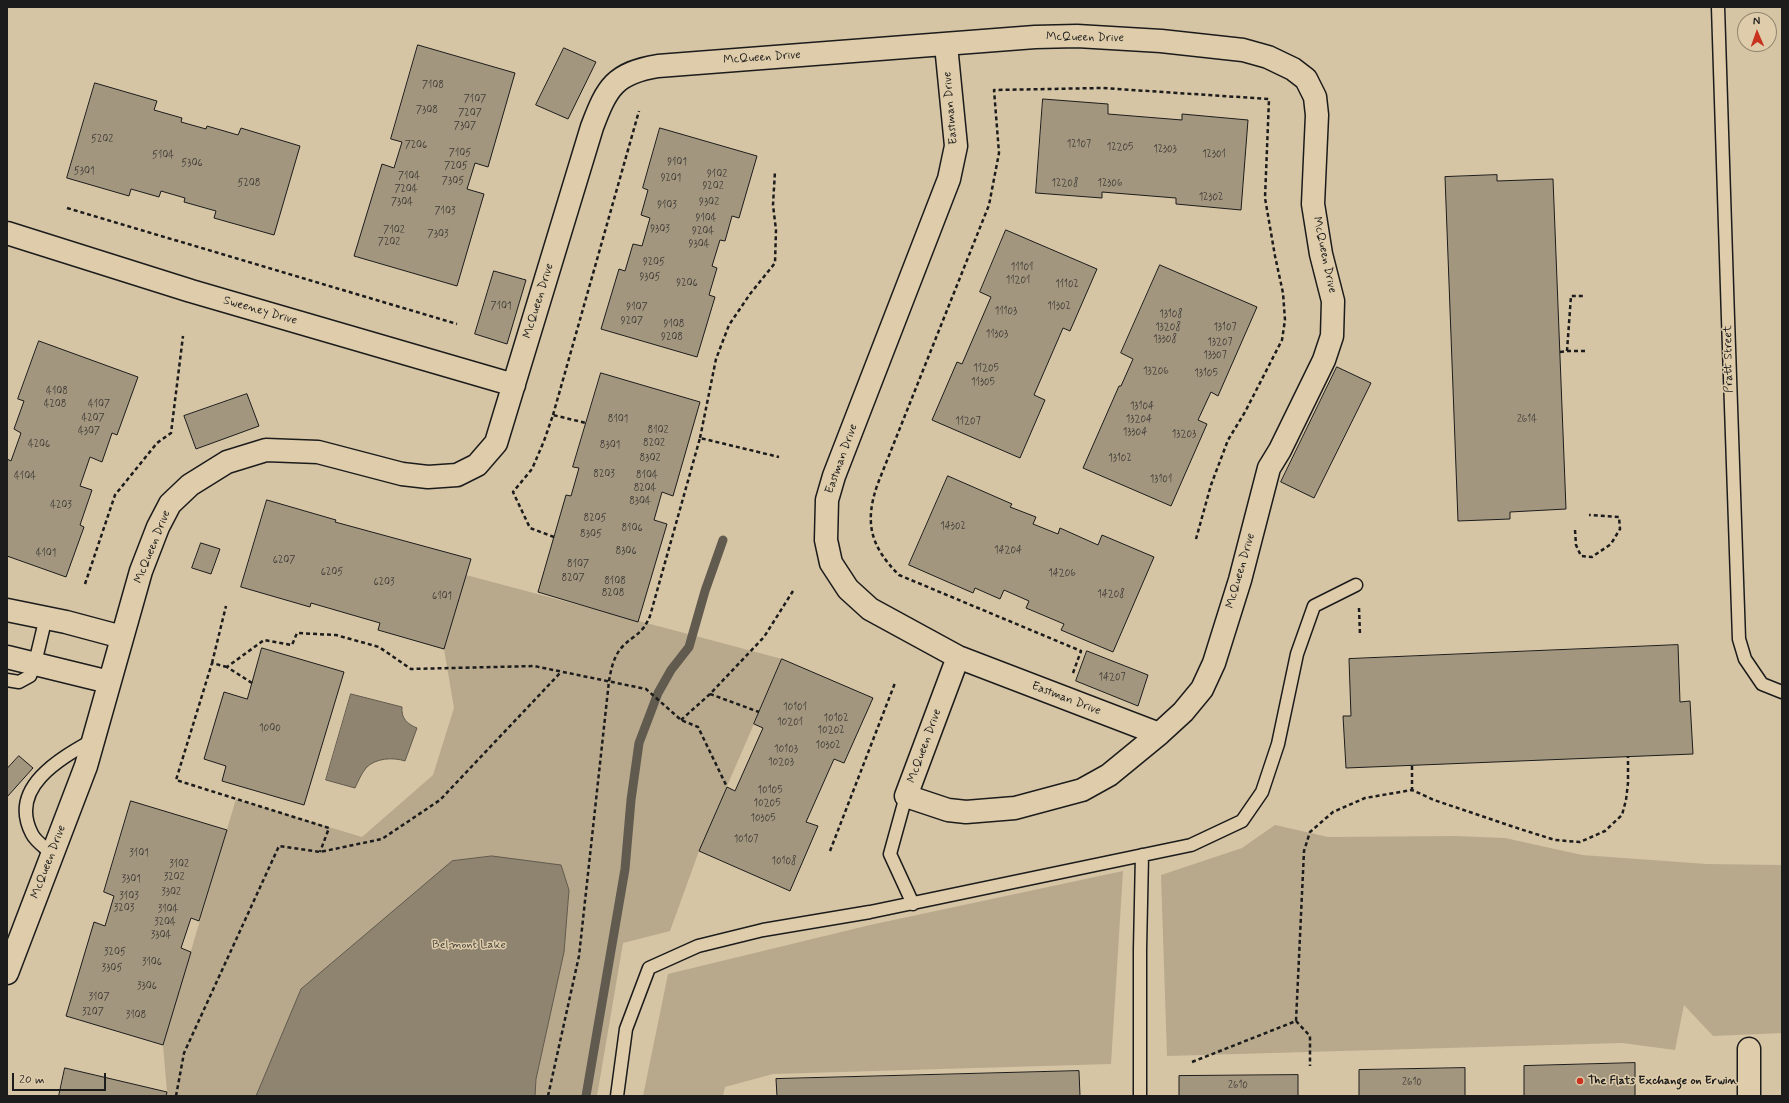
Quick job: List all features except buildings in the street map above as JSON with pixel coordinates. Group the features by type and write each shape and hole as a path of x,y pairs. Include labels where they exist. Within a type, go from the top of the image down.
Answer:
{"street":[{"name":"McQueen Drive","path":"7,973 86,766 141,571 158,527 170,504 190,485 227,462 266,450 318,452 402,474 428,477 458,475 477,465 496,443 592,127 603,99 612,86 625,75 640,69 658,66 1035,37 1077,36 1161,41 1242,50 1268,57 1293,69 1306,79 1315,97 1316,115 1313,204 1321,254 1333,301 1332,336 1324,360 1280,450 1269,468 1240,580 1214,663 1202,689 1183,712 1159,734 1109,775 1082,790 1015,808 966,812 948,810 906,796 958,657"},
{"name":"Eastman Drive","path":"946,45 956,146 949,179 834,476 827,500 826,540 831,563 848,589 870,609 958,657 1159,734"},
{"name":"Sweeney Drive","path":"7,233 191,291 514,385"},
{"path":"7,610 46,617 122,636"},
{"path":"7,657 109,682"},
{"path":"1749,1049 1749,1096"}],"lane":[{"name":"Pratt Street","path":"1718,7 1739,639 1745,659 1762,684 1782,692"},
{"path":"617,1096 626,1029 649,968 698,946 762,930 913,904 1191,846 1242,821 1262,792 1276,751 1297,654 1314,606 1356,585"},
{"path":"7,680 19,682 30,676 35,663 46,617"},
{"path":"52,854 32,836 26,817 26,797 37,780 57,762 93,740"},
{"path":"906,796 890,854 913,904"},
{"path":"1140,1096 1140,949 1142,855"}],"path":[{"path":"1073,673 1081,651 899,575 887,563 877,547 872,529 871,503 878,483 989,205 999,153 994,90 1102,88 1269,99 1265,198 1283,293 1285,320 1282,340 1245,412 1228,440 1211,485 1196,539"},
{"path":"554,537 530,528 513,492 532,469 553,415 638,111"},
{"path":"548,1096 578,956 609,681 614,659 623,646 646,627 650,616 700,438 716,359 729,326 750,294 775,263 776,230 773,205 775,171"},
{"path":"67,208 457,324"},
{"path":"1568,351 1572,296 1583,296"},
{"path":"85,584 115,496 157,443 171,433 183,336"},
{"path":"1560,352 1586,351"},
{"path":"553,415 586,424"},
{"path":"700,438 779,457"},
{"path":"1575,530 1576,545 1581,556 1592,557 1611,544 1620,529 1619,517 1589,515"},
{"path":"681,720 710,694 764,637 793,591"},
{"path":"1359,605 1360,635"},
{"path":"226,606 212,662 176,780 329,828 320,852"},
{"path":"226,667 264,640 292,645 297,633 336,635 379,647 411,669 534,666 609,681 646,690 681,720 698,727 727,787"},
{"path":"212,662 226,667 252,683"},
{"path":"176,1096 184,1053 279,846 320,852 382,839 440,800 561,672"},
{"path":"830,851 895,683"},
{"path":"710,694 759,712"},
{"path":"1310,1066 1310,1036 1296,1020 1304,851 1310,832 1333,812 1365,798 1412,790 1434,800 1527,832 1555,840 1580,842 1605,831 1622,815 1628,783 1628,756"},
{"path":"1412,766 1412,790"},
{"path":"1192,1062 1296,1020"}],"green space":[{"name":"Belmont Lake","path":"466,575 782,659 699,851 670,931 623,943 597,1096 167,1096 163,1045 236,799 362,837 433,775 454,708 444,649"},
{"path":"1275,825 1328,837 1455,836 1505,838 1582,855 1707,864 1782,865 1782,1033 1713,1036 1684,1005 1675,1050 1622,1043 1167,1056 1161,875 1242,848"},
{"path":"1123,871 1111,1064 773,1074 725,1087 723,1096 643,1096 668,974 870,925"}],"shaded area":[{"path":"351,694 402,707 405,720 410,725 417,728 405,761 384,759 374,762 364,770 355,788 326,780"},
{"path":"492,856 561,865 569,890 564,952 536,1079 535,1096 256,1096 301,989 452,861"}],"waterway":[{"path":"586,1096 625,869 631,800 639,743 658,693 671,670 689,647 705,591 723,540"}],"place":[{"name":"The Flats Exchange on Erwin","path":"1580,1081"}]}
